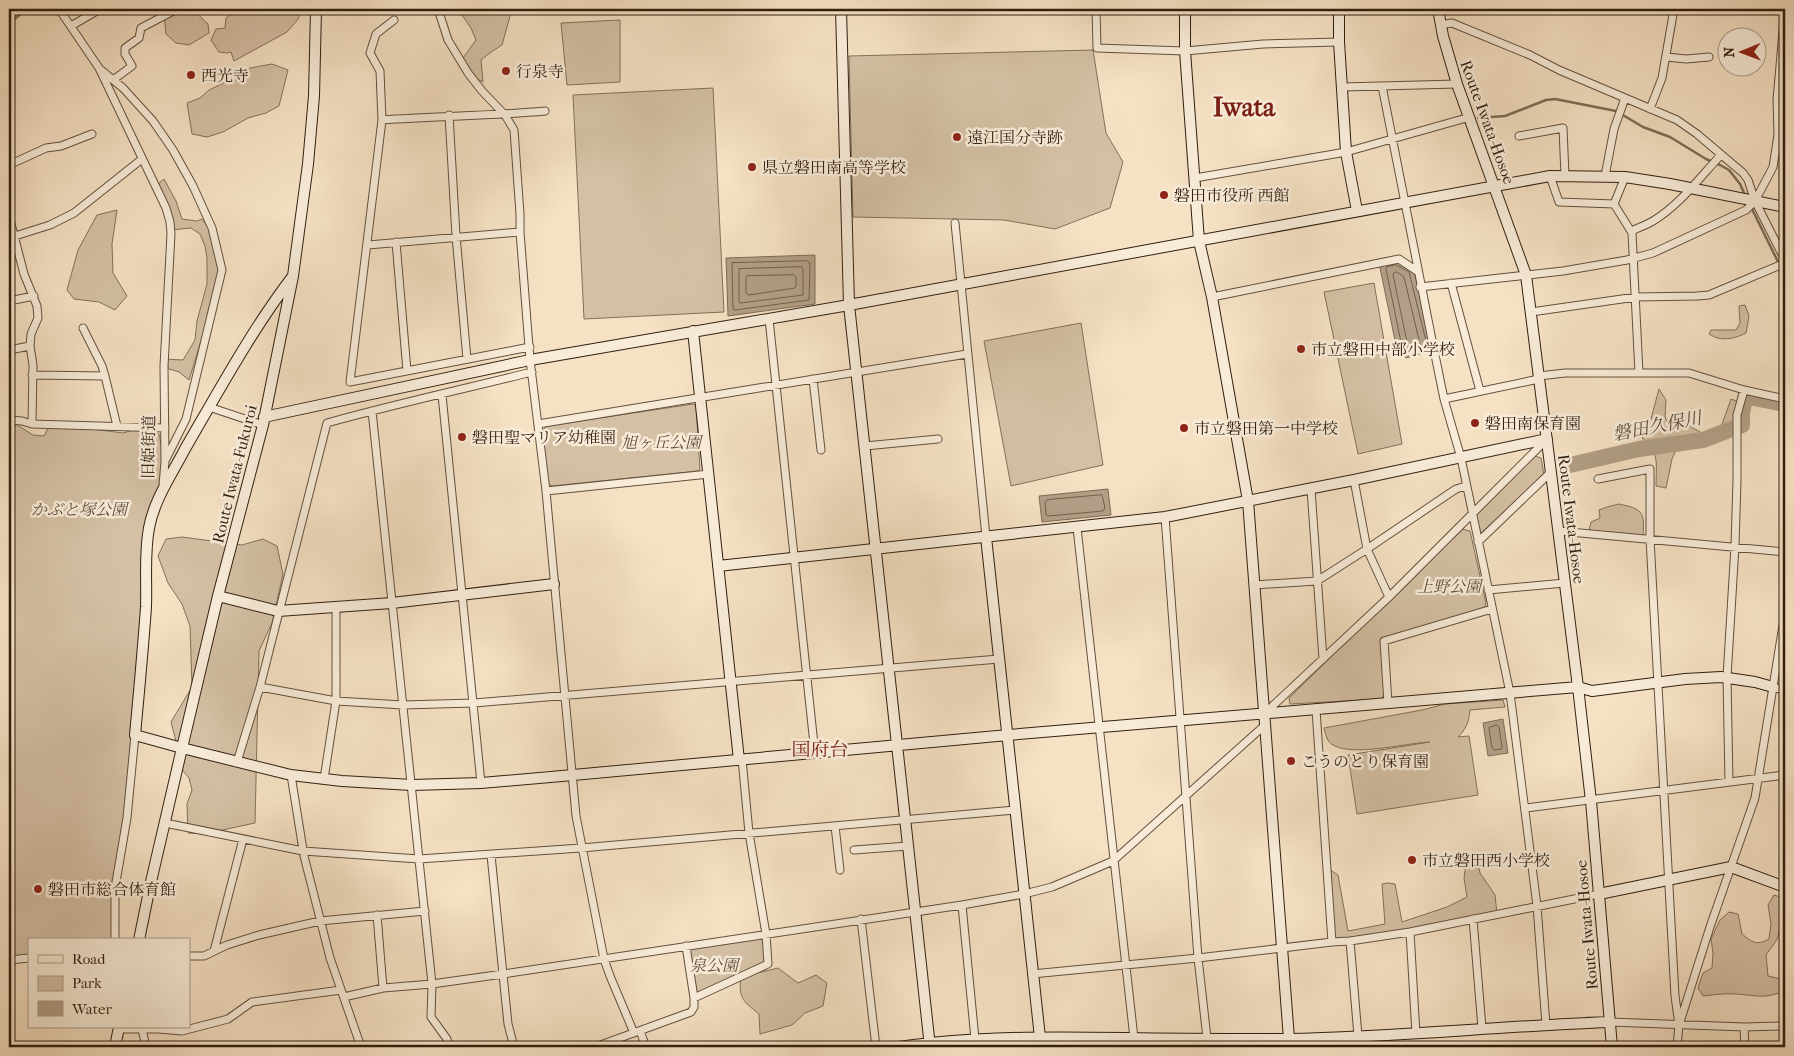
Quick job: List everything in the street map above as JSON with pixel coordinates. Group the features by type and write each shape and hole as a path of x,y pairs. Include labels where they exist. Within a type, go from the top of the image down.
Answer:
{"street":[{"path":"9,12 12,9"},
{"name":"旧姫街道","path":"59,9 99,68 166,208 171,234 164,366 165,462 162,491 148,529 146,607 136,735 127,818 115,888 114,938"},
{"path":"71,26 100,9"},
{"path":"113,80 132,66 125,54 125,48 139,38 141,28 177,9"},
{"name":"Route Iwata-Fukuroi","path":"140,938 218,596 263,421 293,276 308,164 314,96 316,9"},
{"path":"438,9 448,40 468,73 482,91 506,115 514,130 530,360 546,491 576,816 604,959 610,976 646,1047"},
{"path":"841,9 849,305 930,1045"},
{"path":"1096,9 1097,48 1185,51 1264,44 1339,42"},
{"path":"1185,9 1185,51 1199,241 1212,297 1248,502 1289,1043"},
{"path":"1339,9 1339,42 1346,152 1358,211"},
{"name":"Route Iwata-Hosoe","path":"1438,9 1440,24 1457,84 1526,275 1591,800 1612,1047"},
{"path":"1650,109 1662,78 1674,9"},
{"path":"1420,287 1563,272 1633,258 1687,238 1746,210 1755,201 1773,167 1778,136 1777,100 1783,67 1785,9"},
{"path":"394,20 376,34 370,53 380,71 382,120 350,382 530,347"},
{"path":"1440,24 1452,23 1677,120 1697,134 1743,173 1785,261 1709,294 1697,296 1636,297 1531,312"},
{"path":"1667,57 1686,59 1709,57"},
{"path":"99,68 123,88 153,121 173,150 193,186 212,228 219,251 222,270 186,419 165,462"},
{"path":"1342,87 1457,84"},
{"path":"1382,86 1420,287 1444,399 1460,458 1510,693 1537,906 1546,1025"},
{"path":"1605,176 1614,129 1625,98"},
{"path":"382,120 506,115 545,111"},
{"path":"449,116 456,236 467,358"},
{"path":"1195,178 1346,152 1470,117"},
{"path":"1519,136 1564,128 1565,176"},
{"path":"9,165 46,148 61,146 92,134"},
{"path":"1631,231 1666,212 1721,155"},
{"path":"14,236 50,225 74,213 142,159"},
{"path":"209,407 263,421 530,360 849,305 1550,176 1625,176 1785,207"},
{"path":"1550,176 1558,202 1614,204"},
{"path":"1614,204 1625,176"},
{"path":"1614,204 1631,231 1639,373"},
{"path":"9,216 24,274 37,306 38,318 31,334 30,346 32,424"},
{"path":"955,223 967,354 1040,1042"},
{"path":"368,245 520,232"},
{"path":"396,242 407,371"},
{"path":"9,250 17,248"},
{"path":"1212,297 1399,259 1417,271"},
{"path":"162,491 209,407 277,297 293,276"},
{"path":"1451,283 1480,391"},
{"path":"9,301 34,296"},
{"path":"769,319 815,754"},
{"path":"83,328 102,366 117,426"},
{"path":"693,331 729,682 749,833 766,934 768,964 694,998"},
{"path":"9,350 30,346"},
{"path":"538,424 967,354"},
{"path":"237,762 260,687 327,424 372,410 442,395 532,372"},
{"path":"1444,399 1539,377 1565,373 1689,373 1744,390 1785,399"},
{"path":"32,375 105,376"},
{"path":"813,379 821,450"},
{"path":"1728,782 1726,677 1735,546 1737,415 1744,390"},
{"path":"442,395 481,783"},
{"path":"372,410 425,911 432,984 431,1017 447,1039 449,1047"},
{"path":"9,420 32,424 165,428"},
{"path":"865,446 938,439"},
{"path":"718,566 1165,518 1547,439"},
{"path":"1264,714 1389,597 1547,439"},
{"path":"1598,479 1650,469 1650,539 1657,682 1675,996 1679,1025"},
{"path":"1478,542 1551,472"},
{"path":"546,491 709,474"},
{"path":"1354,480 1367,549 1389,597"},
{"path":"1254,586 1317,580 1456,489 1466,486"},
{"path":"1311,489 1323,658"},
{"path":"1165,518 1198,958 1208,1042"},
{"path":"1077,528 1113,862 1127,964 1135,1043"},
{"path":"1559,531 1785,552"},
{"path":"1488,590 1565,583"},
{"path":"218,596 278,612 392,603 554,584"},
{"path":"324,779 336,701 336,608"},
{"path":"1388,703 1384,640 1492,609"},
{"path":"1677,1047 1679,1025 1710,927 1755,798 1785,617"},
{"path":"260,687 336,701 403,706 474,704 999,659"},
{"path":"136,735 291,775 412,785 481,783 573,776 1008,735 1578,687 1592,691 1694,678 1726,677 1785,690"},
{"path":"1316,710 1332,942"},
{"path":"115,1047 119,1028 182,1031 228,1019 252,1002 432,984 503,974 962,905 1052,887 1113,862 1265,726"},
{"path":"291,775 303,851 320,921 342,994 361,1047"},
{"path":"1526,808 1785,775"},
{"path":"165,823 303,851 419,859 581,848 1015,810"},
{"path":"835,826 840,870"},
{"path":"214,951 242,839"},
{"path":"854,850 908,846"},
{"path":"491,855 508,1024 514,1047"},
{"path":"1032,974 1198,958 1350,941 1410,932 1731,867 1785,887"},
{"path":"962,905 975,1038"},
{"path":"190,956 204,956 259,935 320,921 425,911"},
{"path":"377,915 383,988"},
{"path":"861,919 876,1047"},
{"path":"1473,919 1482,1028"},
{"path":"1410,932 1416,1034"},
{"path":"1350,941 1358,1036"},
{"path":"595,1047 691,1012 694,1007 694,998 686,946"},
{"path":"9,960 28,958"},
{"path":"899,1047 930,1045 975,1038 1040,1042 1289,1043 1358,1036 1610,1022 1744,1027 1785,1026"},
{"path":"1744,1027 1745,1047"},
{"path":"142,1029 146,1047"}],"green space":[{"path":"192,9 208,24 209,33 189,45 176,43 166,34 164,16"},
{"path":"245,9 299,9 299,18 287,32 234,61 231,52 219,52 211,40 216,29 225,28 226,18"},
{"path":"477,9 512,9 502,45 481,60 483,82 472,76 463,58 476,40 471,28 462,15 474,12"},
{"path":"620,20 620,82 567,85 561,23"},
{"path":"1093,50 1106,133 1123,162 1110,208 1055,229 1004,220 853,217 849,56"},
{"path":"272,64 288,70 279,106 266,113 248,118 223,132 207,137 192,134 187,103 200,98 209,90 223,83 236,80 250,68"},
{"path":"713,88 724,312 584,319 573,95"},
{"path":"164,179 176,201 182,219 197,221 202,219 214,235 221,266 219,283 189,380 179,372 169,369 164,359 183,360 195,340 197,321 207,284 207,258 200,234 191,228 171,230 158,184"},
{"path":"117,210 112,244 113,273 127,296 115,310 99,302 74,299 67,290 78,250 97,215"},
{"path":"1374,283 1402,444 1358,454 1324,292"},
{"path":"1745,305 1749,316 1746,333 1728,339 1718,338 1709,334 1711,330 1736,330 1740,323 1739,306"},
{"path":"1081,323 1103,465 1011,486 984,341"},
{"path":"1659,389 1666,400 1665,417 1671,430 1689,426 1702,433 1721,427 1731,399 1739,402 1742,425 1721,433 1699,445 1679,443 1672,459 1666,488 1656,486 1656,459 1648,443 1642,438 1648,430"},
{"name":"旭ヶ丘公園","path":"693,404 696,406 700,469 698,471 552,486 547,483 543,430 547,426"},
{"name":"かぶと塚公園","path":"9,423 14,423 33,435 44,436 48,428 63,425 123,433 144,427 159,434 165,462 153,512 115,938 28,938 28,958 9,960"},
{"name":"上野公園","path":"1535,456 1541,458 1544,475 1481,533 1475,515"},
{"path":"1619,504 1640,512 1643,521 1643,536 1627,537 1612,532 1589,531 1591,522 1600,518 1599,510"},
{"name":"上野公園","path":"1462,529 1470,531 1486,603 1484,609 1386,638 1385,692 1382,699 1290,704 1289,698"},
{"path":"182,537 242,545 263,539 277,546 283,574 272,623 259,651 255,823 204,834 188,833 187,804 192,790 189,778 178,765 176,741 171,722 192,687 190,626 182,604 168,583 158,556 166,539"},
{"path":"1503,700 1505,707 1470,710 1467,725 1458,737 1469,736 1478,795 1357,814 1348,755 1430,742 1353,750 1333,745 1329,742 1324,728 1445,704"},
{"path":"1475,852 1480,873 1495,895 1497,914 1383,936 1335,940 1327,868 1338,875 1348,931 1385,924 1382,884 1395,884 1402,922 1447,907 1467,897 1464,878 1467,856"},
{"path":"1774,895 1784,898 1782,927 1776,941 1766,955 1768,976 1785,980 1785,990 1766,996 1727,994 1703,996 1698,988 1703,973 1712,968 1713,953 1711,939 1720,920 1729,912 1738,914 1742,934 1757,943 1765,941 1769,939 1771,924 1768,905"},
{"name":"泉公園","path":"767,938 768,964 745,976 778,968 798,983 816,975 827,983 823,1006 805,1013 792,1025 760,1034 759,1014 745,1002 741,995 741,977 694,998 686,946"}],"water":[{"path":"815,255 815,304 728,316 726,258"},
{"path":"1396,260 1413,268 1434,350 1406,358 1404,354 1398,355 1379,263"},
{"path":"1108,489 1111,515 1042,522 1039,496"},
{"path":"1503,719 1508,753 1488,756 1483,723"}],"waterway":[{"path":"9,24 26,9"},
{"path":"1478,118 1505,116 1546,100 1555,99 1616,111 1643,127 1670,137 1706,159 1729,170 1740,184 1745,195"},
{"path":"1751,207 1785,276"},
{"name":"磐田久保川","path":"1570,465 1639,449 1703,440 1742,425 1745,398 1749,397 1785,404"}],"place":[{"name":"行泉寺","path":"506,71"},
{"name":"西光寺","path":"191,75"},
{"name":"遠江国分寺跡","path":"957,137"},
{"name":"県立磐田南高等学校","path":"752,167"},
{"name":"磐田市役所 西館","path":"1164,195"},
{"name":"市立磐田中部小学校","path":"1301,349"},
{"name":"磐田南保育園","path":"1475,423"},
{"name":"市立磐田第一中学校","path":"1184,428"},
{"name":"磐田聖マリア幼稚園","path":"462,437"},
{"name":"こうのとり保育園","path":"1291,761"},
{"name":"市立磐田西小学校","path":"1412,860"},
{"name":"磐田市総合体育館","path":"38,889"}],"district":[{"name":"Iwata","path":"1244,107"},
{"name":"国府台","path":"820,749"}]}
